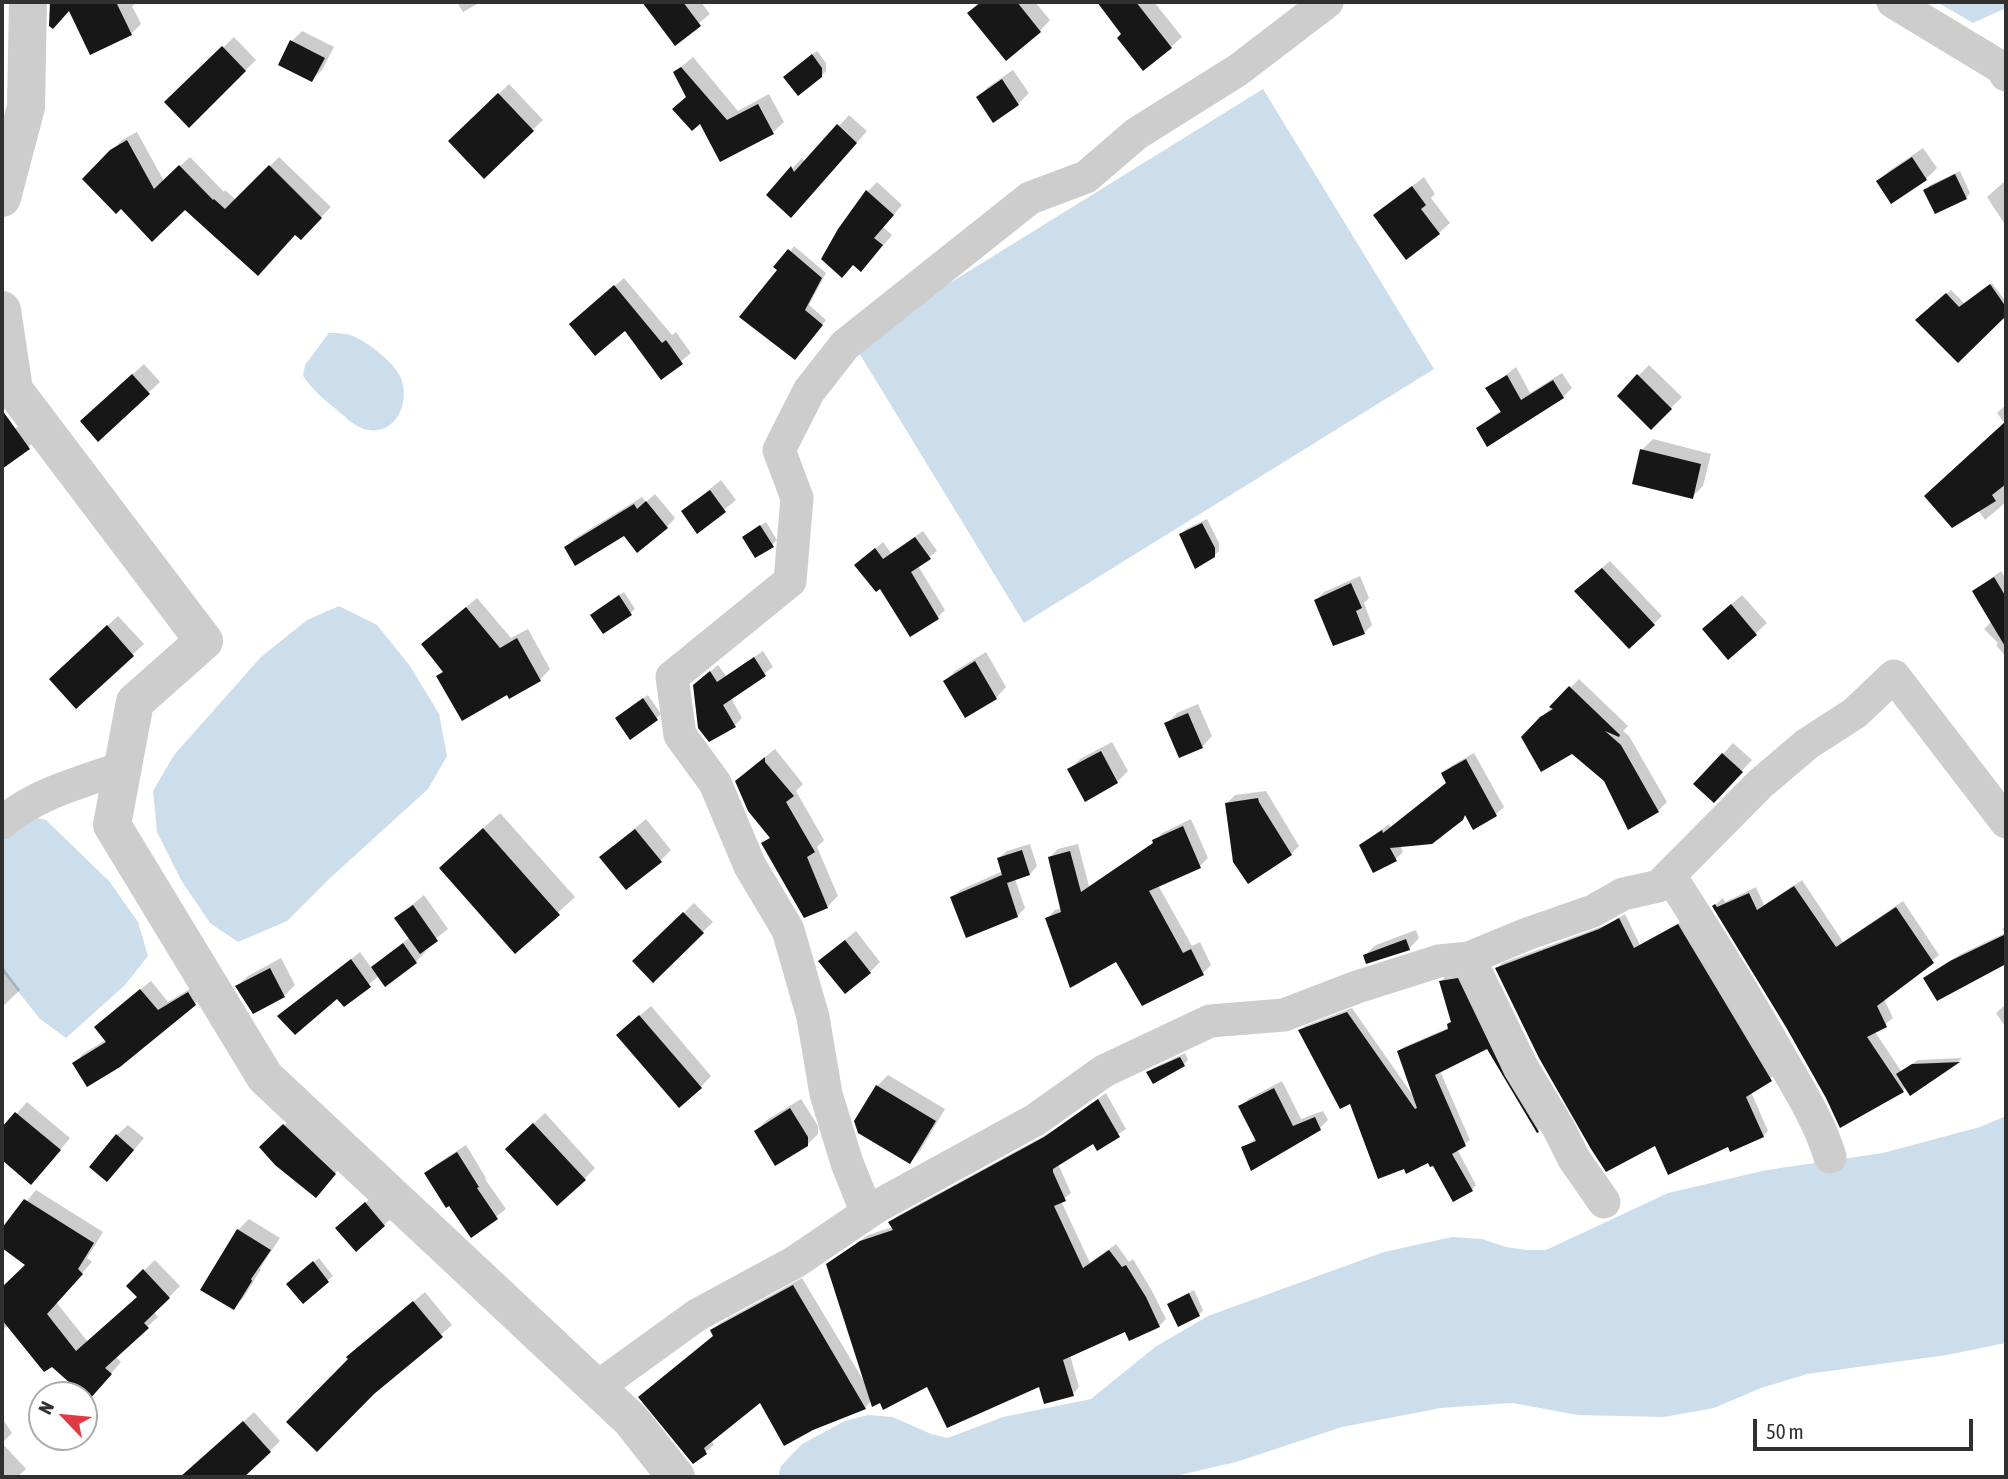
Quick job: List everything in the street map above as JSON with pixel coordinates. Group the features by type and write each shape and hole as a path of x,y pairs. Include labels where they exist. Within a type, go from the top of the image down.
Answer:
{"street":[{"path":"2,198 26,107 28,2"},
{"path":"867,1213 847,1163 826,1094 813,1017 788,930 750,866 715,783 680,735 672,677 790,581 797,498 779,450 808,391 845,345 1030,198 1086,177 1136,134 1238,70 1327,2"},
{"path":"1894,2 2003,68 2006,75"},
{"path":"2,310 14,390 204,641 135,702 112,825 265,1077 631,1420 676,1477"},
{"path":"596,1388 697,1315 795,1262 867,1213 1035,1120 1104,1071 1210,1021 1284,1015 1357,987 1439,961 1469,958 1593,911 1623,894 1660,886 1760,784 1807,744 1855,713 1894,676 2006,822"},
{"path":"2,823 12,814 58,790 122,768"},
{"path":"1670,876 1722,956 1778,1053 1809,1108 1830,1157"},
{"path":"1469,958 1522,1067 1574,1159 1604,1202"}],"water":[{"path":"1937,2 2006,2 2006,8 1973,23"},
{"path":"1263,89 1434,369 1024,623 853,343"},
{"path":"329,333 349,335 361,340 387,359 397,371 404,397 398,416 392,423 375,430 356,425 323,398 303,376 305,365"},
{"path":"339,606 377,625 410,666 439,714 447,756 428,789 287,921 238,942 210,923 181,880 157,832 153,791 174,755 261,657 307,620"},
{"path":"29,816 46,820 109,881 138,922 148,956 125,985 66,1038 40,1019 2,971 2,842"},
{"path":"2006,1116 2006,1343 1947,1355 1807,1374 1761,1388 1714,1408 1664,1417 1578,1415 1512,1403 1441,1408 1342,1427 1236,1462 1171,1477 778,1477 781,1466 802,1444 845,1421 868,1415 893,1417 931,1434 948,1438 1003,1417 1091,1399 1155,1347 1208,1316 1384,1252 1452,1237 1482,1239 1526,1250 1546,1250 1668,1193 1767,1170 1883,1153 1980,1127"}],"building":[{"path":"50,2 116,2 132,35 90,55 69,11 53,29 49,26"},
{"path":"642,2 683,2 701,26 675,46"},
{"path":"981,2 1017,2 1041,32 1006,61 967,13"},
{"path":"1097,2 1136,2 1172,48 1143,71 1117,38 1121,34"},
{"path":"290,40 325,58 312,82 278,65"},
{"path":"222,46 246,71 189,128 164,102"},
{"path":"812,54 822,68 822,77 798,96 783,77"},
{"path":"681,67 727,120 758,104 774,134 720,162 700,124 692,131 672,109 686,97 673,72"},
{"path":"1002,79 1019,105 993,123 976,97"},
{"path":"498,93 534,131 484,179 448,141"},
{"path":"837,124 857,143 791,218 766,195 791,166 794,172"},
{"path":"127,140 154,189 179,165 225,209 269,165 322,218 301,240 295,235 258,276 185,210 152,242 121,209 116,214 82,179 110,150"},
{"path":"1912,157 1927,180 1891,204 1876,181"},
{"path":"1955,174 1967,199 1935,214 1923,190"},
{"path":"1412,186 1426,205 1421,209 1440,234 1406,260 1373,215"},
{"path":"866,190 894,215 874,238 883,245 861,272 853,265 842,278 821,259 838,229"},
{"path":"788,249 822,278 805,310 823,325 795,360 739,317 777,270 773,267"},
{"path":"1990,284 2006,307 2006,316 1958,363 1915,320 1946,293 1959,307"},
{"path":"614,285 662,343 666,340 683,364 661,380 625,331 595,356 569,324"},
{"path":"132,374 150,394 98,442 80,421"},
{"path":"1637,374 1672,409 1651,430 1617,396"},
{"path":"1507,375 1521,400 1553,380 1564,398 1487,447 1476,428 1501,412 1485,388"},
{"path":"2,410 30,449 2,469"},
{"path":"2006,421 2006,484 1992,495 1996,501 1952,528 1924,496"},
{"path":"1640,449 1701,464 1693,499 1632,484"},
{"path":"710,490 726,512 697,534 681,511"},
{"path":"646,501 668,528 637,553 624,536 575,566 564,547 634,504 637,509"},
{"path":"1202,523 1215,548 1215,557 1195,569 1179,534"},
{"path":"760,525 774,547 755,558 742,537"},
{"path":"915,537 931,559 911,572 939,619 910,637 880,589 876,592 854,565 875,548 883,559"},
{"path":"1602,568 1655,625 1629,649 1574,591"},
{"path":"1994,577 2006,597 2006,648 1972,591"},
{"path":"1351,583 1362,608 1356,611 1365,634 1333,646 1314,600"},
{"path":"619,595 632,615 603,634 590,615"},
{"path":"1731,604 1757,635 1728,660 1702,629"},
{"path":"466,607 500,648 517,638 541,681 509,699 507,695 462,721 436,676 443,672 421,644"},
{"path":"107,625 134,656 76,709 49,679"},
{"path":"754,657 766,676 723,705 736,727 709,742 698,728 693,685 710,671 717,682"},
{"path":"975,661 997,699 965,718 943,681"},
{"path":"1569,686 1620,735 1619,737 1605,731 1621,745 1659,812 1628,830 1604,781 1572,754 1541,772 1521,737 1540,717 1553,709 1549,707"},
{"path":"643,698 658,720 630,740 615,718"},
{"path":"1188,713 1203,748 1179,758 1164,723"},
{"path":"1101,751 1118,783 1085,802 1067,769"},
{"path":"1722,753 1743,772 1714,803 1693,784"},
{"path":"765,757 765,762 794,796 786,802 815,852 807,857 828,908 804,918 761,843 770,838 748,811 735,781"},
{"path":"1466,759 1497,816 1473,830 1465,815 1463,820 1432,844 1390,848 1397,861 1373,873 1359,845 1382,830 1383,833 1446,783 1441,773"},
{"path":"1258,798 1292,855 1248,884 1233,862 1225,803"},
{"path":"1183,826 1201,868 1149,891 1183,953 1191,949 1204,975 1142,1006 1116,962 1070,988 1045,918 1061,912 1048,857 1070,851 1081,892 1153,843 1152,840"},
{"path":"483,828 560,915 515,954 439,868"},
{"path":"635,829 662,862 626,890 599,857"},
{"path":"1022,850 1030,875 1007,883 1018,917 966,938 950,897 1002,875 997,858"},
{"path":"1794,886 1836,947 1896,907 1934,963 1877,1006 1887,1027 1867,1037 1904,1092 1840,1128 1786,1027 1712,906 1715,904 1717,907 1749,893 1757,910"},
{"path":"413,905 438,941 420,954 394,918"},
{"path":"683,912 704,933 653,983 632,961"},
{"path":"1619,918 1634,948 1678,924 1772,1081 1746,1097 1764,1137 1730,1152 1728,1147 1668,1175 1655,1146 1606,1172 1539,1058 1495,968 1599,929"},
{"path":"2006,934 2006,964 1937,1001 1923,978 1950,961"},
{"path":"1406,939 1410,950 1366,964 1363,955"},
{"path":"845,940 871,973 845,994 818,961"},
{"path":"403,943 417,963 385,987 371,967"},
{"path":"351,959 371,987 344,1007 337,999 295,1035 277,1016"},
{"path":"270,968 285,997 253,1014 235,986"},
{"path":"1458,978 1505,1076 1539,1132 1537,1133 1487,1049 1435,1075 1466,1146 1452,1154 1473,1191 1453,1202 1433,1166 1430,1167 1428,1163 1406,1174 1404,1169 1378,1179 1350,1104 1340,1109 1298,1030 1347,1012 1415,1109 1417,1108 1397,1051 1448,1029 1447,1024 1451,1022 1439,981"},
{"path":"140,989 158,1010 188,992 196,1005 120,1067 87,1087 72,1063 106,1042 94,1027"},
{"path":"639,1015 702,1088 679,1108 616,1035"},
{"path":"1180,1057 1185,1066 1153,1084 1146,1072"},
{"path":"1960,1062 1910,1096 1896,1074 1912,1064"},
{"path":"876,1085 936,1121 910,1164 858,1133 854,1121"},
{"path":"1274,1088 1293,1126 1315,1117 1321,1130 1251,1171 1241,1147 1256,1141 1238,1106"},
{"path":"1098,1099 1120,1137 1097,1151 1093,1144 1053,1169 1066,1201 1054,1206 1083,1268 1109,1250 1122,1267 1126,1265 1146,1297 1160,1327 1129,1341 1125,1332 1063,1360 1074,1396 1044,1404 1039,1387 947,1428 927,1387 883,1410 880,1403 872,1407 826,1264 860,1241 893,1230 888,1222 1044,1137"},
{"path":"790,1108 808,1137 808,1146 775,1166 754,1131"},
{"path":"15,1112 61,1150 31,1185 2,1160 2,1127"},
{"path":"533,1123 586,1180 557,1206 505,1149"},
{"path":"283,1124 336,1174 316,1198 275,1165 259,1147"},
{"path":"116,1134 134,1150 107,1182 89,1167"},
{"path":"457,1152 498,1219 471,1238 449,1206 446,1208 424,1173"},
{"path":"24,1199 94,1243 78,1269 83,1274 47,1314 76,1351 137,1297 126,1286 143,1269 170,1298 144,1323 149,1328 105,1368 112,1374 98,1390 98,1381 68,1381 52,1367 44,1372 2,1320 2,1287 25,1265 2,1248 2,1228"},
{"path":"365,1202 385,1226 356,1252 335,1228"},
{"path":"237,1229 271,1250 234,1310 200,1290"},
{"path":"313,1261 329,1282 303,1304 286,1284"},
{"path":"793,1285 866,1409 813,1430 784,1446 760,1403 704,1448 707,1454 693,1464 638,1397 713,1336 710,1330"},
{"path":"1189,1293 1200,1316 1178,1327 1167,1304"},
{"path":"413,1301 443,1337 374,1394 317,1452 286,1422 348,1359 346,1357"},
{"path":"243,1421 271,1452 244,1477 180,1477"}]}
